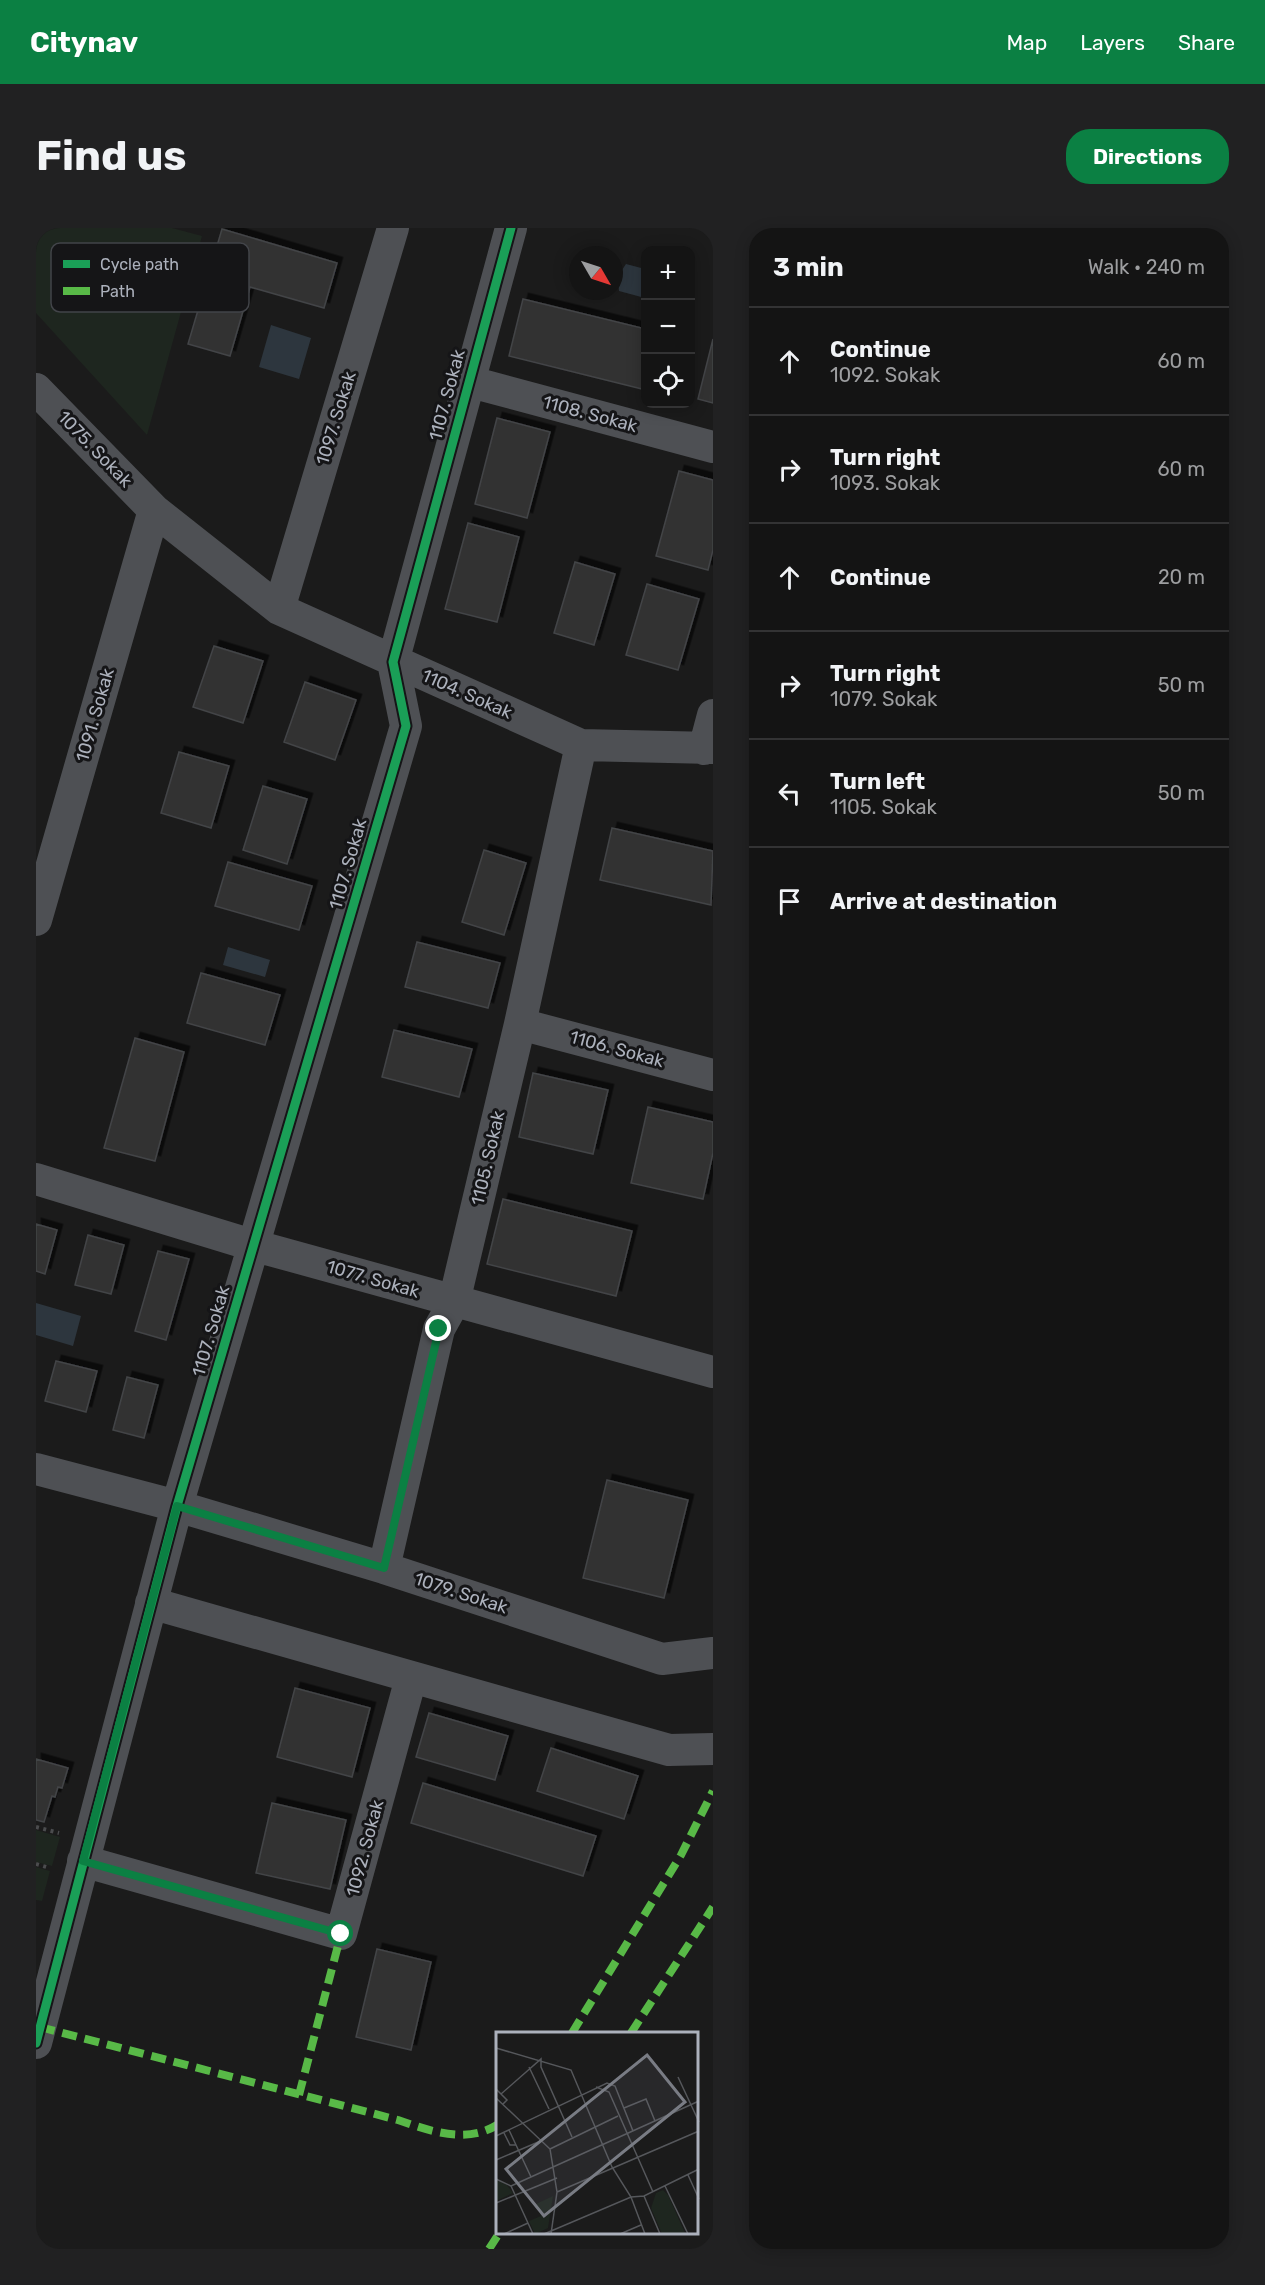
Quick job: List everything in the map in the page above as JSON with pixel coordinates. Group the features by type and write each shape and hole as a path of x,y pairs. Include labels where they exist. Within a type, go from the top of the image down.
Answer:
{"street":[{"name":"1097. Sokak","path":"279,609 393,228"},
{"name":"1107. Sokak","path":"36,2043 177,1506 406,726 393,662 467,381 511,228"},
{"name":"1108. Sokak","path":"467,381 713,447"},
{"name":"1075. Sokak","path":"36,389 154,510"},
{"name":"1104. Sokak","path":"154,510 279,609 580,745 708,748"},
{"name":"1091. Sokak","path":"36,921 154,510"},
{"path":"708,748 713,716"},
{"name":"1105. Sokak","path":"384,1568 439,1329 454,1302 520,1024 580,745"},
{"name":"1106. Sokak","path":"520,1024 713,1075"},
{"name":"1077. Sokak","path":"36,1179 252,1245 713,1372"},
{"name":"1079. Sokak","path":"36,1469 177,1506 384,1568 662,1659 713,1653"},
{"path":"152,1603 669,1750 713,1749"},
{"name":"1092. Sokak","path":"83,1861 341,1934 411,1678"}],"shaded area":[{"path":"36,228 172,228 202,236 200,243 51,243 51,312 181,312 147,435 36,313"},
{"path":"626,264 641,268 641,297 623,292 623,268"},
{"path":"271,325 311,338 299,379 259,367"},
{"path":"228,947 270,960 265,977 223,965"},
{"path":"36,1303 81,1316 73,1346 36,1335"},
{"path":"36,1830 60,1837 52,1866 36,1862"},
{"path":"36,1867 50,1871 42,1901 36,1900"}],"building":[{"path":"222,229 337,263 324,308 250,287 249,290 249,243 218,243"},
{"path":"523,299 641,328 641,389 509,356"},
{"path":"197,312 243,312 230,356 188,344"},
{"path":"713,339 713,403 698,399"},
{"path":"497,418 550,432 527,518 475,504"},
{"path":"679,471 713,480 713,550 708,570 656,556"},
{"path":"468,523 519,537 497,622 445,609"},
{"path":"575,562 615,574 594,645 554,633"},
{"path":"647,584 699,599 678,670 626,655"},
{"path":"214,646 263,661 243,723 193,707"},
{"path":"305,682 356,700 335,760 284,742"},
{"path":"179,752 229,766 211,828 161,813"},
{"path":"263,786 307,799 287,864 243,850"},
{"path":"612,828 713,851 711,905 600,880"},
{"path":"484,850 526,863 504,935 462,922"},
{"path":"228,862 312,886 299,930 215,906"},
{"path":"417,942 500,963 488,1008 405,987"},
{"path":"201,973 280,995 265,1045 187,1023"},
{"path":"394,1030 472,1049 459,1097 382,1077"},
{"path":"135,1038 184,1052 155,1161 104,1148"},
{"path":"533,1073 608,1090 593,1154 519,1137"},
{"path":"648,1107 713,1122 713,1153 703,1199 631,1183"},
{"path":"503,1199 632,1231 616,1296 487,1264"},
{"path":"36,1224 57,1230 45,1274 36,1271"},
{"path":"88,1235 124,1245 111,1294 75,1285"},
{"path":"158,1251 189,1259 166,1340 135,1331"},
{"path":"56,1361 97,1371 86,1412 45,1401"},
{"path":"127,1377 158,1385 144,1438 113,1430"},
{"path":"607,1480 688,1500 664,1598 583,1578"},
{"path":"295,1688 370,1708 352,1777 277,1757"},
{"path":"429,1713 508,1736 495,1780 416,1757"},
{"path":"551,1748 638,1776 624,1819 537,1791"},
{"path":"36,1759 68,1768 62,1788 58,1787 55,1797 52,1796 44,1822 36,1820"},
{"path":"423,1783 596,1836 583,1876 411,1823"},
{"path":"272,1803 346,1820 330,1889 256,1873"},
{"path":"377,1949 431,1962 411,2050 356,2037"}],"marked path":[{"path":"573,2032 681,1855 713,1791"},
{"path":"632,2032 713,1907"},
{"path":"299,2095 341,1934"},
{"path":"40,2027 448,2134 473,2134 496,2126"},
{"path":"489,2249 499,2234"}],"cycle path":[{"path":"36,2043 177,1506 406,726 393,662 511,228"}],"route":[{"path":"341,1934 83,1861 177,1506 384,1568 439,1329"}]}
